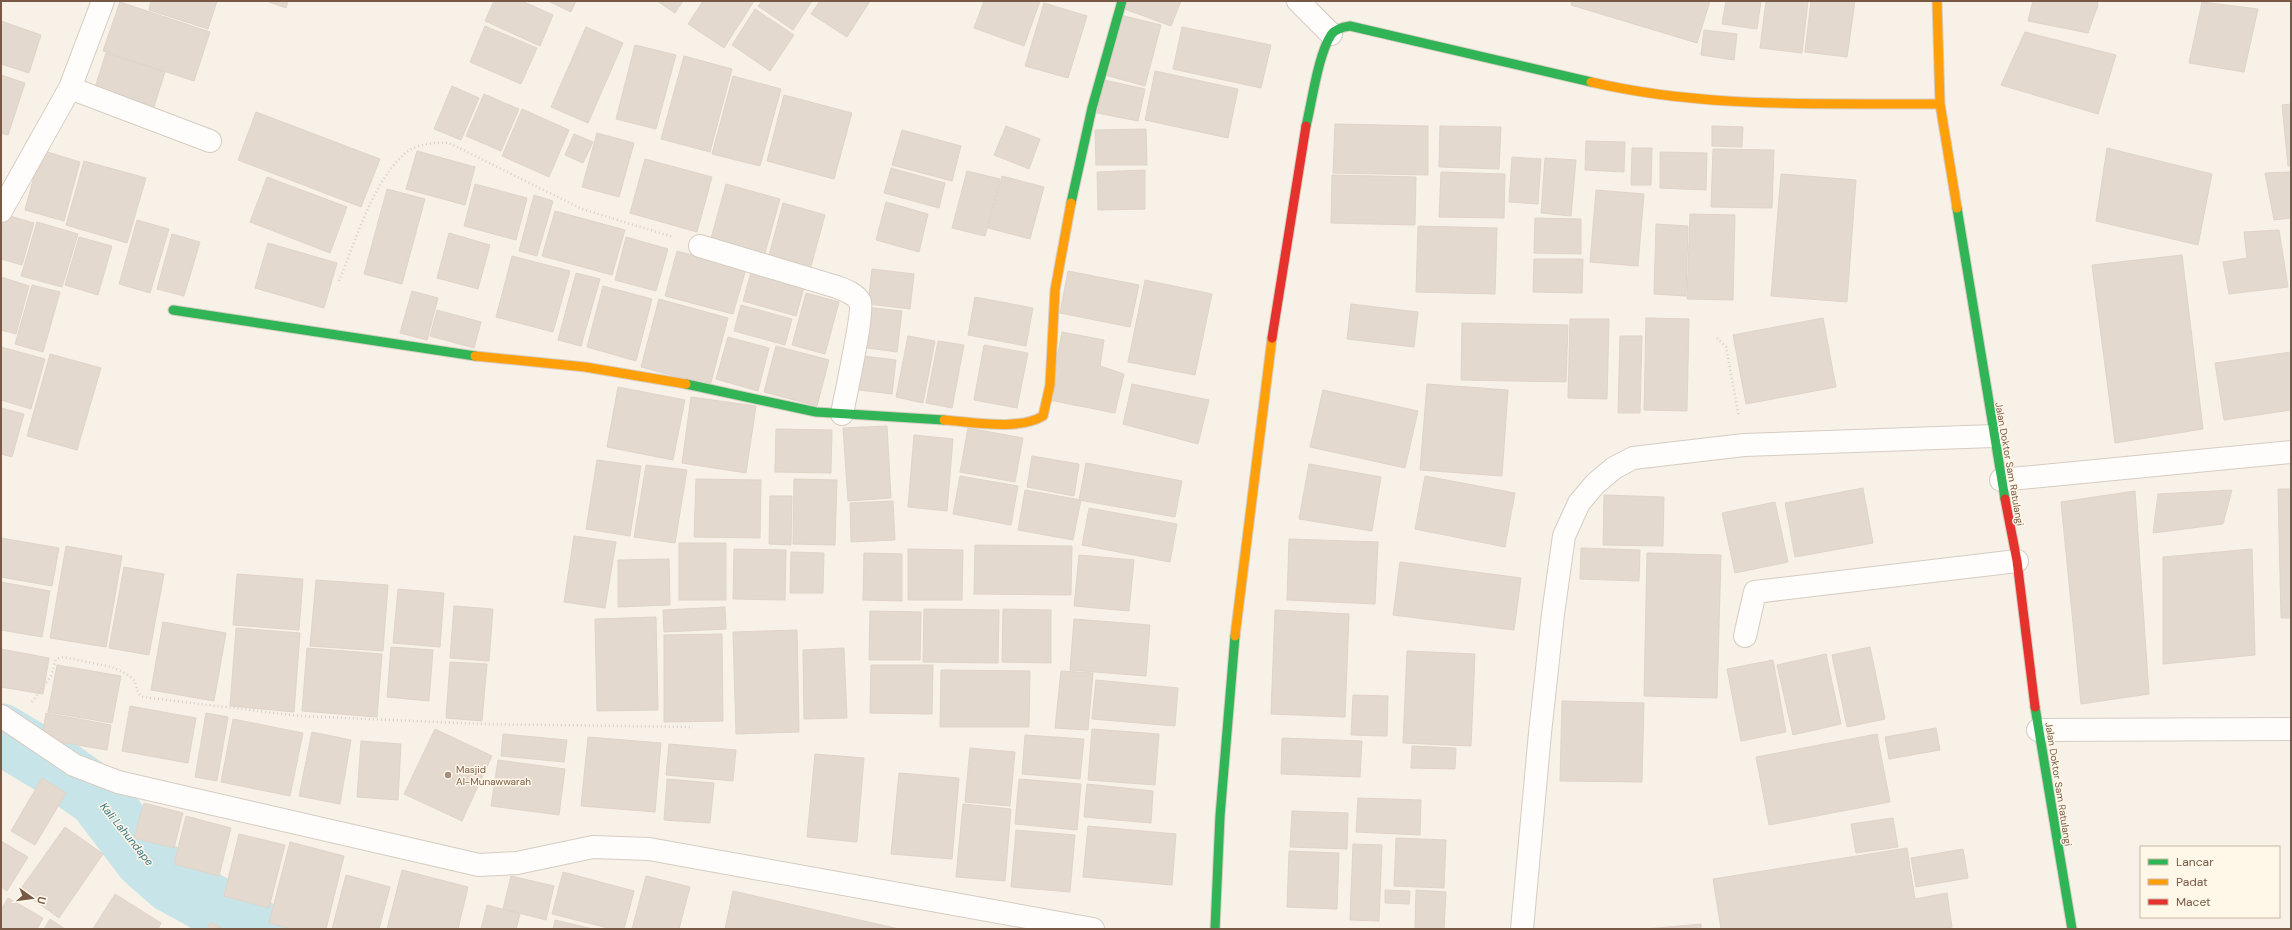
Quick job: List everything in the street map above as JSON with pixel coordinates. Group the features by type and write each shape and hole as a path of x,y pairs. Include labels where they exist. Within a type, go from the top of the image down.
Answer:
{"main road":[{"path":"173,310 468,355 586,367 654,377 816,412 1010,424 1033,422 1043,416 1049,391 1055,292 1060,261 1093,105 1122,1"},
{"name":"Jalan Doktor Sam Ratulangi","path":"1937,1 1940,104 1993,436 2017,561 2038,730 2072,929"},
{"path":"1215,929 1220,816 1236,621 1269,360 1302,144 1322,58 1330,34 1340,28 1350,26 1628,91 1728,103 1940,104"}],"street":[{"path":"1,211 70,88 103,1"},
{"path":"1298,1 1330,34"},
{"path":"70,88 210,141"},
{"path":"700,246 837,287 856,297 860,303 860,320 842,414"},
{"path":"1522,929 1553,614 1564,536 1579,503 1595,484 1614,468 1633,458 1744,445 1993,436"},
{"path":"2001,480 2291,452"},
{"path":"1745,636 1755,592 2017,561"},
{"path":"8,720 74,765 118,782 479,865 518,863 593,847 649,849 1093,929"},
{"path":"2038,730 2291,728"}],"path":[{"path":"339,281 378,187 403,154 413,148 434,142 449,143 582,209 700,246"},
{"path":"1717,338 1726,347 1744,445"},
{"path":"8,720 51,676 56,659 62,657 120,670 134,680 139,694 142,697 224,708 300,716 475,723 693,727"}],"building":[{"path":"151,1 217,1 208,29 149,10"},
{"path":"266,1 288,1 286,8"},
{"path":"494,1 522,1 553,15 540,46 485,21"},
{"path":"548,1 576,1 571,12"},
{"path":"657,1 683,1 675,13"},
{"path":"703,1 754,1 724,48 688,24"},
{"path":"762,1 812,1 793,30 758,6"},
{"path":"820,1 870,1 847,37 811,14"},
{"path":"984,1 1040,1 1024,46 974,28"},
{"path":"1124,1 1181,1 1171,26 1122,8"},
{"path":"1572,1 1710,1 1697,43 1571,5"},
{"path":"1726,1 1761,1 1757,29 1722,24"},
{"path":"1766,1 1808,1 1802,53 1760,48"},
{"path":"1811,1 1855,1 1847,57 1805,52"},
{"path":"2033,1 2097,1 2098,5 2088,33 2028,21"},
{"path":"120,2 210,32 194,81 103,51"},
{"path":"2202,2 2258,9 2244,72 2189,63"},
{"path":"1044,3 1087,16 1068,78 1025,66"},
{"path":"755,9 794,35 770,71 732,45"},
{"path":"1120,15 1161,25 1145,86 1105,75"},
{"path":"1,21 41,35 29,73 1,64"},
{"path":"485,26 537,48 521,84 470,62"},
{"path":"586,27 623,43 588,123 551,107"},
{"path":"1182,27 1271,45 1261,88 1173,69"},
{"path":"1704,30 1737,34 1734,60 1701,55"},
{"path":"2025,32 2116,55 2098,114 2001,85"},
{"path":"635,45 676,55 656,129 616,119"},
{"path":"106,53 165,72 152,113 93,94"},
{"path":"684,56 732,69 710,152 661,139"},
{"path":"1155,71 1238,89 1228,138 1145,120"},
{"path":"1,75 25,83 8,135 1,133"},
{"path":"733,76 781,89 760,166 712,154"},
{"path":"1104,80 1145,89 1138,121 1097,113"},
{"path":"452,86 479,98 461,140 434,129"},
{"path":"484,94 519,109 501,151 466,136"},
{"path":"784,95 852,113 834,179 767,161"},
{"path":"2291,104 2291,166 2288,166 2282,105"},
{"path":"522,109 569,130 549,177 502,156"},
{"path":"256,112 380,159 361,207 238,160"},
{"path":"1335,124 1428,126 1428,175 1333,173"},
{"path":"1006,126 1040,139 1029,169 994,155"},
{"path":"1440,126 1501,127 1499,169 1439,167"},
{"path":"1712,126 1743,127 1742,147 1712,146"},
{"path":"1146,129 1147,165 1096,165 1095,130"},
{"path":"902,130 961,146 952,181 892,165"},
{"path":"597,133 634,143 619,197 582,187"},
{"path":"574,134 593,142 583,163 565,155"},
{"path":"1586,141 1625,142 1624,172 1585,170"},
{"path":"1632,148 1652,148 1651,185 1631,185"},
{"path":"2107,148 2212,174 2198,245 2096,221"},
{"path":"1713,149 1774,150 1772,208 1711,207"},
{"path":"41,150 80,162 64,221 25,210"},
{"path":"417,151 475,167 465,205 406,189"},
{"path":"1660,152 1707,153 1706,190 1660,188"},
{"path":"1512,157 1541,159 1538,204 1509,202"},
{"path":"1545,158 1576,160 1571,216 1541,213"},
{"path":"645,159 712,177 697,232 630,213"},
{"path":"84,161 146,178 127,243 66,225"},
{"path":"891,168 945,183 939,208 884,193"},
{"path":"1145,170 1145,209 1098,210 1097,172"},
{"path":"967,171 1000,179 985,236 952,228"},
{"path":"1441,172 1505,174 1504,218 1439,217"},
{"path":"2291,172 2291,218 2274,220 2265,173"},
{"path":"1781,174 1856,180 1847,302 1771,296"},
{"path":"1332,175 1416,177 1415,225 1331,223"},
{"path":"1002,176 1044,187 1030,239 988,228"},
{"path":"267,177 347,207 330,253 250,222"},
{"path":"475,184 527,198 516,240 464,226"},
{"path":"726,184 780,199 764,257 710,242"},
{"path":"387,189 425,199 402,284 364,274"},
{"path":"1596,190 1644,194 1638,266 1590,262"},
{"path":"534,195 553,201 537,256 519,251"},
{"path":"886,202 928,214 919,252 876,240"},
{"path":"783,203 825,215 810,270 768,259"},
{"path":"555,211 625,230 612,275 542,256"},
{"path":"3,214 34,223 22,265 1,259"},
{"path":"1690,214 1735,215 1733,300 1687,299"},
{"path":"1535,218 1581,219 1581,254 1534,253"},
{"path":"137,220 169,229 150,293 119,284"},
{"path":"37,222 78,234 62,287 21,276"},
{"path":"1656,224 1688,226 1686,296 1654,294"},
{"path":"1418,226 1497,228 1495,294 1416,292"},
{"path":"2279,230 2288,287 2229,294 2223,262 2247,258 2244,232"},
{"path":"449,233 490,245 478,289 437,278"},
{"path":"172,234 200,242 184,296 157,289"},
{"path":"79,237 112,246 98,295 65,285"},
{"path":"626,237 668,249 656,291 615,280"},
{"path":"268,243 337,263 324,308 255,288"},
{"path":"677,251 746,269 733,314 665,296"},
{"path":"2182,255 2203,429 2115,443 2092,265"},
{"path":"512,256 570,271 553,332 496,317"},
{"path":"1534,259 1583,259 1582,293 1533,292"},
{"path":"752,269 805,284 796,316 743,301"},
{"path":"872,269 914,274 910,309 868,304"},
{"path":"1068,271 1139,285 1130,327 1060,313"},
{"path":"576,273 600,279 581,346 558,340"},
{"path":"1,277 29,286 16,334 1,330"},
{"path":"1145,280 1212,294 1195,375 1128,362"},
{"path":"32,285 60,292 43,352 15,344"},
{"path":"603,286 652,299 636,361 587,347"},
{"path":"412,291 438,298 427,340 400,333"},
{"path":"806,293 839,302 825,354 792,345"},
{"path":"975,297 1033,308 1026,346 968,335"},
{"path":"659,299 728,318 710,386 641,367"},
{"path":"1351,304 1418,312 1414,347 1347,339"},
{"path":"741,305 792,319 785,345 734,331"},
{"path":"864,307 902,311 897,352 860,347"},
{"path":"437,310 481,322 474,348 430,336"},
{"path":"1646,318 1689,319 1687,411 1644,410"},
{"path":"1823,318 1836,387 1746,404 1733,335"},
{"path":"1570,319 1609,319 1607,399 1568,398"},
{"path":"1462,323 1568,325 1566,382 1461,380"},
{"path":"1062,332 1104,340 1100,366 1124,374 1115,413 1049,400"},
{"path":"908,336 935,341 923,403 896,397"},
{"path":"1620,336 1642,336 1640,413 1618,413"},
{"path":"728,337 769,348 758,391 716,379"},
{"path":"938,341 964,345 952,408 926,403"},
{"path":"984,345 1028,353 1017,408 974,400"},
{"path":"776,346 829,360 817,406 764,392"},
{"path":"1,347 45,359 31,409 1,400"},
{"path":"2291,352 2291,410 2224,420 2215,363"},
{"path":"50,354 101,368 77,450 27,436"},
{"path":"855,355 896,360 892,394 851,389"},
{"path":"1132,384 1209,400 1198,444 1123,424"},
{"path":"1427,384 1508,390 1502,476 1420,470"},
{"path":"618,387 685,400 673,460 607,447"},
{"path":"1323,390 1418,411 1405,468 1310,447"},
{"path":"691,397 756,406 746,473 682,463"},
{"path":"1,408 24,414 12,457 1,454"},
{"path":"887,426 891,498 848,501 843,428"},
{"path":"968,428 1023,438 1015,482 960,472"},
{"path":"776,429 832,430 831,473 775,472"},
{"path":"914,435 953,439 947,511 908,507"},
{"path":"1032,456 1079,464 1074,496 1027,487"},
{"path":"597,460 641,466 630,536 586,529"},
{"path":"1086,463 1182,481 1175,517 1079,500"},
{"path":"1309,464 1381,477 1372,531 1299,519"},
{"path":"646,465 687,470 675,543 634,537"},
{"path":"960,476 1018,486 1011,525 953,514"},
{"path":"1425,476 1515,493 1505,547 1415,529"},
{"path":"696,479 761,480 760,538 694,537"},
{"path":"794,479 837,480 835,545 793,544"},
{"path":"1863,488 1873,543 1795,557 1785,503"},
{"path":"2278,489 2291,489 2291,618 2281,618"},
{"path":"1025,490 1081,500 1073,540 1018,530"},
{"path":"2232,490 2223,524 2153,533 2158,494"},
{"path":"2135,491 2149,694 2081,704 2061,502"},
{"path":"1604,495 1664,497 1663,546 1603,545"},
{"path":"770,496 792,496 791,545 769,544"},
{"path":"893,501 895,540 851,542 850,503"},
{"path":"1775,502 1788,562 1735,573 1722,513"},
{"path":"1089,508 1177,524 1170,562 1082,545"},
{"path":"574,536 616,542 605,608 564,602"},
{"path":"1,538 59,548 52,586 1,577"},
{"path":"1289,539 1378,542 1375,604 1287,600"},
{"path":"679,543 726,543 726,600 679,600"},
{"path":"975,545 1072,546 1071,595 974,594"},
{"path":"66,546 122,556 106,647 50,638"},
{"path":"1581,548 1640,550 1639,581 1580,579"},
{"path":"734,549 786,550 785,600 733,599"},
{"path":"908,549 963,550 962,600 908,600"},
{"path":"2252,549 2255,655 2163,664 2163,557"},
{"path":"791,552 824,553 823,593 790,593"},
{"path":"864,553 902,554 902,601 863,600"},
{"path":"1647,553 1721,555 1717,698 1644,696"},
{"path":"1079,555 1134,560 1129,611 1074,606"},
{"path":"669,559 670,605 618,607 618,560"},
{"path":"1400,562 1521,578 1514,630 1393,615"},
{"path":"124,567 164,574 149,655 109,648"},
{"path":"237,574 303,579 299,630 233,625"},
{"path":"316,580 388,585 383,651 310,646"},
{"path":"1,582 50,591 42,637 1,630"},
{"path":"398,589 444,593 440,647 393,643"},
{"path":"454,606 493,609 489,661 450,658"},
{"path":"725,607 726,629 664,632 663,610"},
{"path":"924,609 999,610 998,663 923,662"},
{"path":"1003,609 1051,610 1051,663 1002,662"},
{"path":"1275,610 1349,614 1345,717 1271,714"},
{"path":"870,611 921,612 920,660 869,660"},
{"path":"656,617 658,710 597,711 595,619"},
{"path":"1074,619 1150,625 1146,676 1070,670"},
{"path":"163,622 226,633 214,701 151,690"},
{"path":"236,628 300,633 294,712 230,706"},
{"path":"797,630 799,732 736,734 733,632"},
{"path":"722,634 723,721 664,722 664,635"},
{"path":"391,647 433,650 429,701 387,697"},
{"path":"1870,647 1885,719 1847,727 1832,655"},
{"path":"307,648 382,654 377,717 302,711"},
{"path":"844,648 847,718 804,719 803,650"},
{"path":"1,649 49,658 43,694 1,687"},
{"path":"1407,651 1475,654 1471,746 1403,743"},
{"path":"1826,654 1841,724 1793,735 1777,665"},
{"path":"1773,660 1786,732 1741,741 1727,669"},
{"path":"450,662 487,664 482,721 446,718"},
{"path":"57,665 121,676 112,723 48,712"},
{"path":"871,665 933,665 932,714 870,713"},
{"path":"941,670 1030,671 1029,727 940,727"},
{"path":"1061,671 1093,673 1088,730 1055,728"},
{"path":"1096,680 1178,688 1175,726 1092,719"},
{"path":"1353,695 1388,696 1387,736 1351,735"},
{"path":"1562,701 1644,703 1642,782 1560,781"},
{"path":"130,706 196,718 188,763 122,751"},
{"path":"46,713 111,725 107,750 42,739"},
{"path":"206,713 228,717 217,781 195,777"},
{"path":"233,719 303,733 290,796 221,782"},
{"path":"1936,728 1940,750 1889,759 1885,737"},
{"name":"Masjid Al-Munawwarah","path":"435,729 492,756 462,821 404,794"},
{"path":"1092,729 1159,734 1155,785 1088,780"},
{"path":"312,732 351,740 340,804 299,796"},
{"path":"503,734 567,740 564,762 501,756"},
{"path":"1877,734 1890,802 1769,825 1756,757"},
{"path":"1025,735 1084,739 1080,779 1022,774"},
{"path":"588,737 661,743 655,812 581,806"},
{"path":"1282,738 1362,741 1360,777 1281,774"},
{"path":"361,741 401,744 398,800 357,797"},
{"path":"669,744 736,750 733,781 666,775"},
{"path":"1412,746 1456,748 1455,769 1411,768"},
{"path":"970,748 1015,752 1010,806 965,802"},
{"path":"815,754 864,758 857,842 807,837"},
{"path":"498,760 565,769 559,815 491,806"},
{"path":"899,773 959,778 952,859 891,854"},
{"path":"42,778 66,793 35,845 11,831"},
{"path":"667,779 714,783 710,823 664,820"},
{"path":"1019,779 1081,784 1077,830 1015,824"},
{"path":"1087,784 1153,791 1151,823 1084,817"},
{"path":"1358,798 1421,800 1420,835 1356,832"},
{"path":"144,803 183,813 174,848 134,838"},
{"path":"963,804 1011,809 1005,881 956,877"},
{"path":"1292,811 1348,813 1347,849 1290,847"},
{"path":"186,816 231,828 219,876 174,864"},
{"path":"1893,818 1898,847 1856,853 1851,824"},
{"path":"1088,826 1176,834 1172,885 1083,877"},
{"path":"65,827 103,854 59,918 20,890"},
{"path":"1016,830 1075,835 1070,892 1011,887"},
{"path":"239,834 285,845 269,908 224,896"},
{"path":"1396,838 1446,840 1444,888 1394,886"},
{"path":"1,841 28,857 7,891 1,887"},
{"path":"290,842 344,856 326,929 292,929 269,923"},
{"path":"1353,844 1382,845 1379,921 1350,920"},
{"path":"1907,848 1915,899 1947,893 1952,927 1941,929 1721,929 1713,879"},
{"path":"1963,849 1968,878 1916,887 1911,858"},
{"path":"1289,851 1339,853 1337,909 1287,907"},
{"path":"402,870 468,887 458,929 387,929"},
{"path":"563,872 634,891 624,929 612,929 552,914"},
{"path":"346,875 390,887 379,929 332,929"},
{"path":"511,876 554,886 546,920 503,909"},
{"path":"646,876 690,887 679,929 632,929"},
{"path":"1385,890 1410,891 1409,904 1385,903"},
{"path":"1416,890 1446,892 1444,929 1415,929"},
{"path":"733,891 899,929 725,929"},
{"path":"115,894 161,923 158,929 93,929"},
{"path":"8,898 43,918 37,929 1,929 1,910"},
{"path":"487,905 520,914 516,929 481,929"},
{"path":"50,919 65,929 44,929"},
{"path":"555,920 593,929 553,929"},
{"path":"211,922 223,929 207,929"},
{"path":"1701,924 1701,929 1646,929"}],"waterway":[{"name":"Kali Lahundape","path":"1,734 54,766 98,797 145,859 171,882 256,929"}],"traffic: fast":[{"path":"1071,203 1092,108 1122,1"},
{"path":"1306,126 1319,66 1326,44 1335,31 1350,26 1591,82"},
{"path":"1957,208 2005,499"},
{"path":"173,310 475,356"},
{"path":"686,384 816,412 944,420"},
{"path":"1215,929 1220,816 1235,636"},
{"path":"2035,707 2072,929"}],"traffic: slow":[{"path":"1937,1 1940,104 1957,208"},
{"path":"1591,82 1634,91 1721,101 1808,104 1940,104"},
{"path":"944,420 981,424 1008,424 1033,421 1043,416 1050,385 1055,290 1071,203"},
{"path":"1235,636 1272,338"},
{"path":"475,356 585,367 686,384"}],"traffic: jam":[{"path":"1272,338 1306,126"},
{"path":"2005,499 2017,561 2035,707"}],"place":[{"name":"Masjid Al-Munawwarah","path":"448,775"}]}
